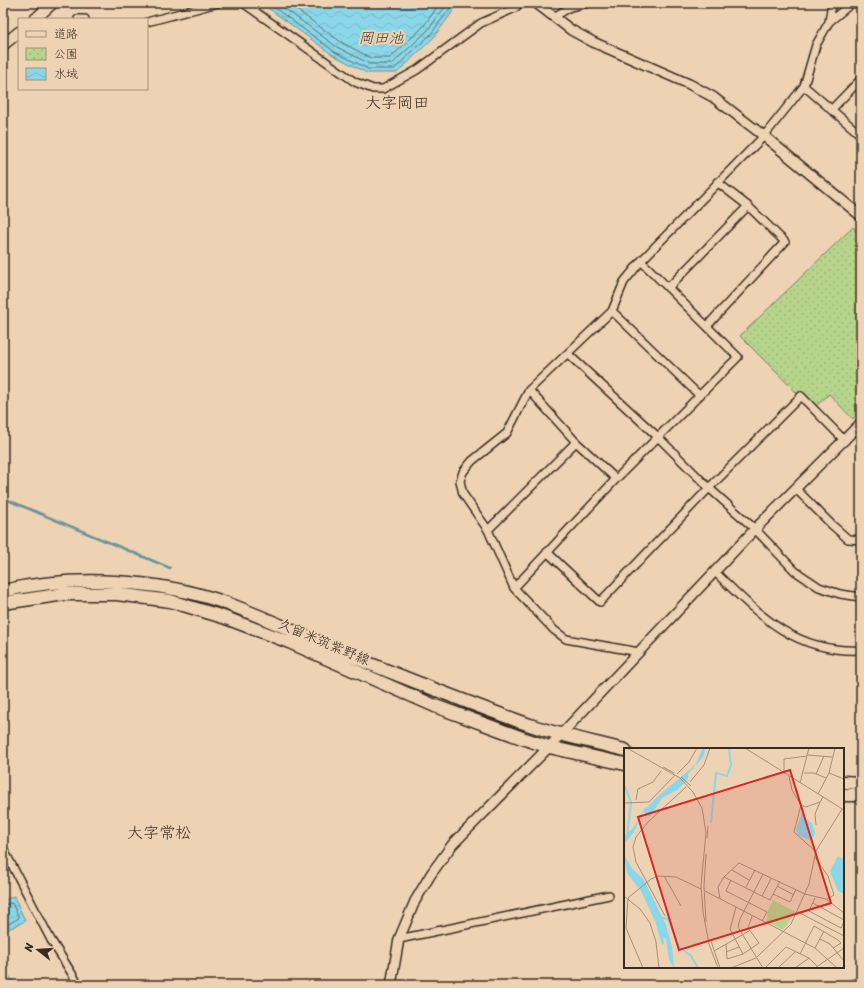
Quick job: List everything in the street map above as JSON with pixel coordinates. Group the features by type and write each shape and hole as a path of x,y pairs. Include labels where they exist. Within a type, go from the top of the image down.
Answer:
{"main road":[{"path":"36,18 52,3"},
{"path":"5,41 18,33"},
{"name":"久留米筑紫野線","path":"3,591 20,587 66,582 120,582 174,590 225,603 374,665 534,726 624,750"},
{"name":"久留米筑紫野線","path":"3,603 65,594 117,594 170,601 224,617 289,642 435,706 549,747 624,764"},
{"path":"844,782 861,783"},
{"path":"844,794 861,795"}],"street":[{"path":"148,22 218,3"},
{"path":"243,3 355,82 373,89 382,89 417,70 481,23 516,8 520,3"},
{"path":"536,3 571,30 593,42 689,84 713,97 860,213"},
{"path":"554,17 570,7 588,3"},
{"path":"639,652 566,640 554,630 514,588 488,530 463,494 460,481 463,472 472,461 507,433 529,390 612,311 624,282 641,261 717,182 764,136 804,86 816,45 829,22 832,3"},
{"path":"829,22 852,3"},
{"path":"831,110 861,79"},
{"path":"804,86 861,135"},
{"path":"707,326 785,242 748,206 717,182"},
{"path":"668,288 748,206"},
{"path":"514,588 698,394 738,357 641,261"},
{"path":"612,311 698,394"},
{"path":"568,354 658,437 709,488 755,528 795,571 819,587 840,594 861,597"},
{"path":"529,390 576,442 616,479"},
{"path":"548,552 600,602 709,488 801,396 845,441"},
{"path":"391,985 399,939 414,900 452,846 549,747 755,528 845,441 861,423"},
{"path":"488,530 576,442"},
{"path":"796,489 832,525 848,538 861,540"},
{"path":"715,572 758,614 783,630 808,643 834,649 861,650"},
{"path":"3,848 51,940 79,985"},
{"path":"399,939 609,895"}],"green space":[{"path":"853,227 861,237 861,411 853,419 829,394 813,409 740,336"}],"water":[{"name":"岡田池","path":"261,3 459,3 434,37 397,73 367,73 333,55"},
{"path":"14,896 25,921 3,932 3,901"},
{"path":"3,968 16,985 4,985"}],"waterway":[{"path":"3,498 170,568"},
{"path":"807,985 845,983 861,976"}],"district":[{"name":"大字岡田","path":"397,102"},
{"name":"大字常松","path":"159,832"}]}
